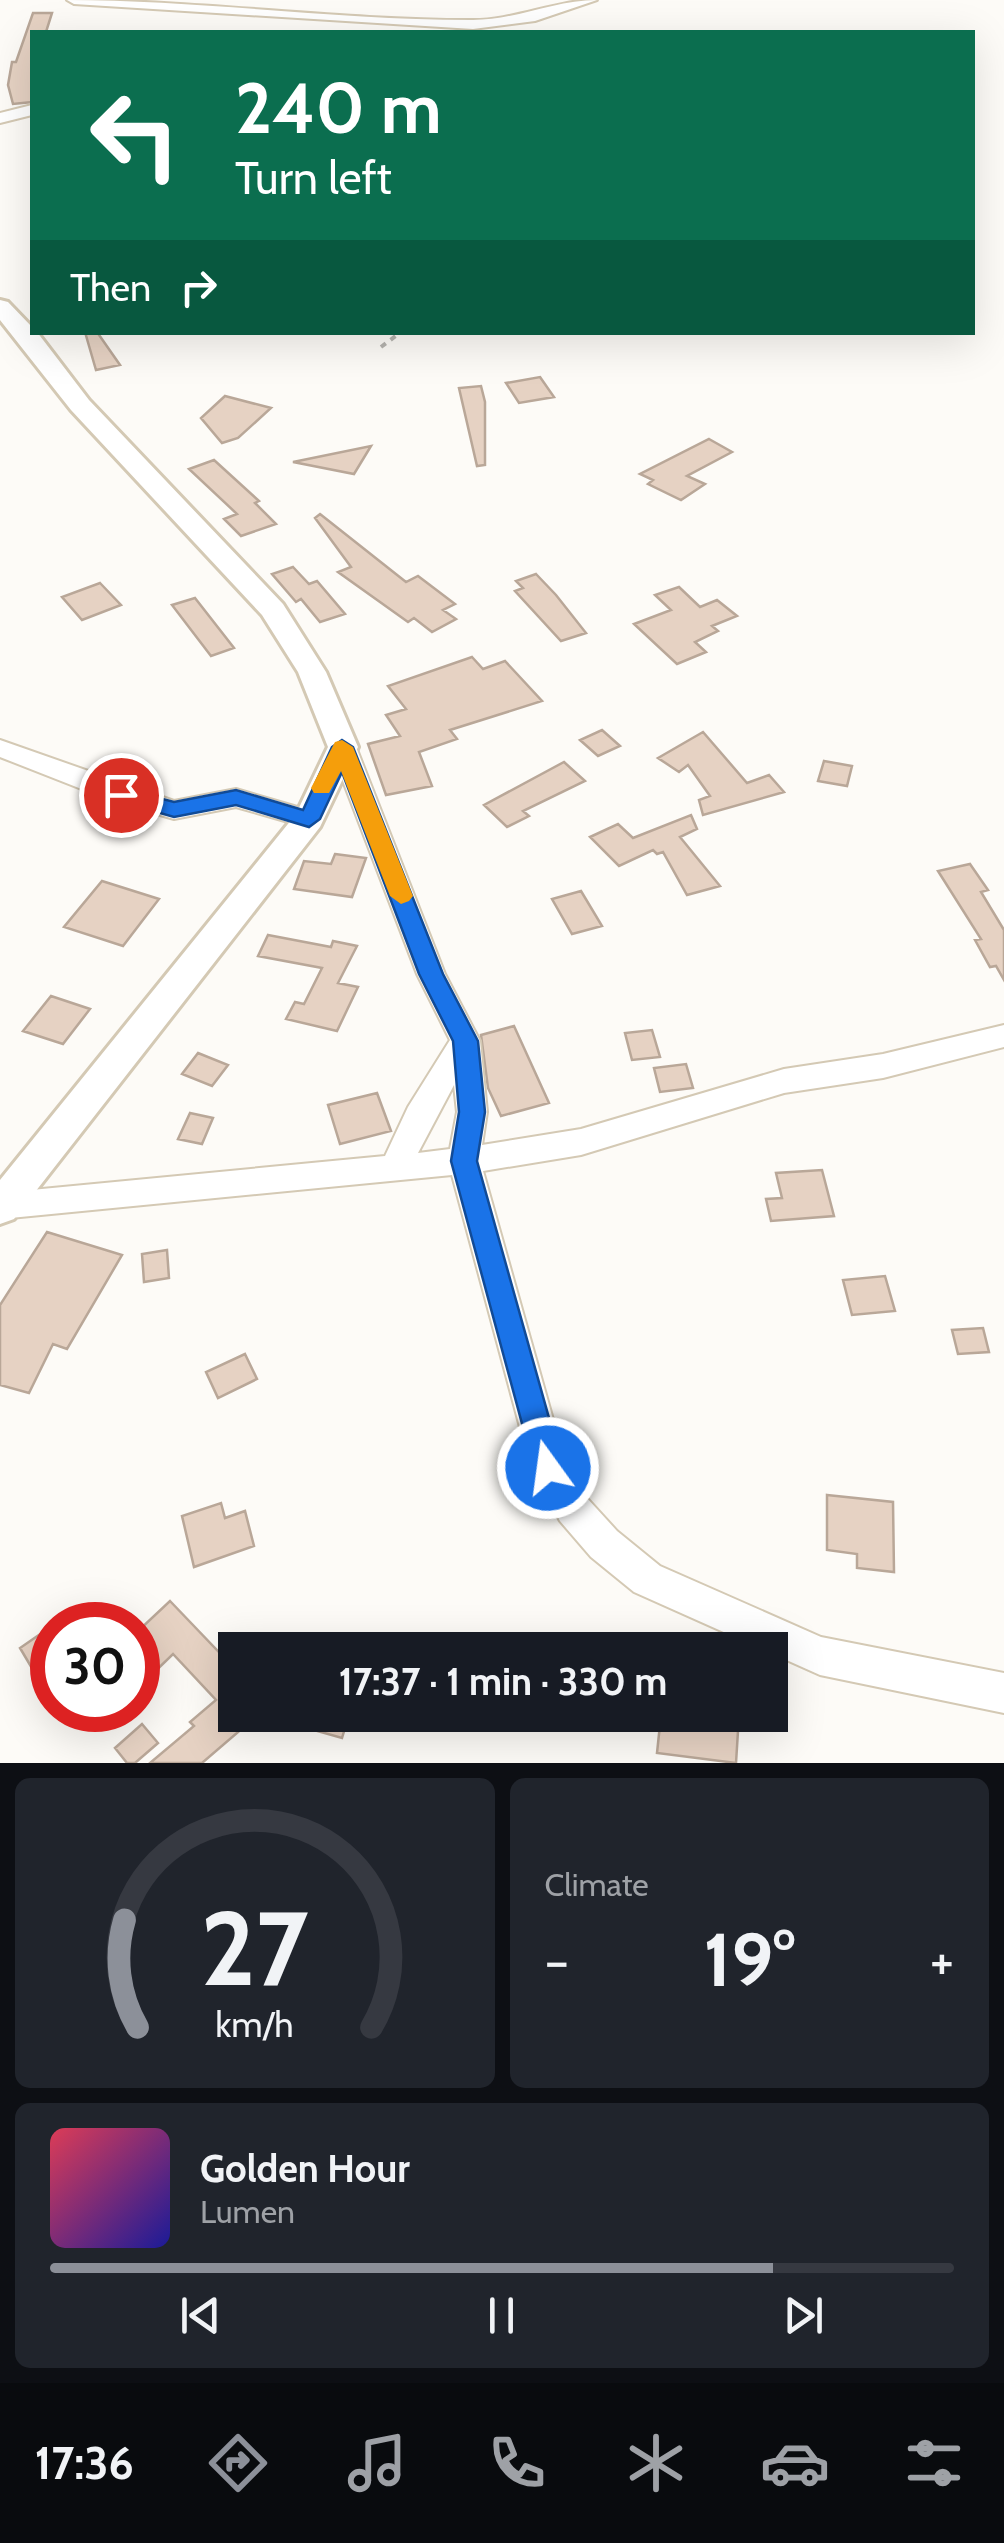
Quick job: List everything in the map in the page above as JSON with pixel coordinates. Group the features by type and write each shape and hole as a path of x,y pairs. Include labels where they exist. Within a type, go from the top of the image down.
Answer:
{"street":[{"path":"74,0 473,26 534,16 590,0"},
{"path":"0,118 30,110"},
{"path":"0,307 30,330"},
{"path":"37,335 80,405 273,610 312,672 431,974 465,1041 472,1112 464,1161 548,1468 573,1508 604,1544 647,1579 820,1656 1004,1694"},
{"path":"1,1206 309,819 342,747"},
{"path":"0,748 121,795 174,810 236,798 309,819"},
{"path":"1,1206 395,1169 581,1142 784,1081 882,1066 1004,1036"},
{"path":"395,1169 420,1116 465,1041"}],"path":[{"path":"381,347 398,335"}],"building":[{"path":"33,13 52,13 47,30 30,30 30,102 13,104 8,85 12,62 16,62"},
{"path":"86,335 99,335 120,365 96,370"},
{"path":"540,377 554,397 519,403 506,383"},
{"path":"481,386 485,402 485,465 477,466 459,388"},
{"path":"225,396 271,408 238,438 222,443 201,418"},
{"path":"709,439 732,452 687,476 705,484 681,500 648,484 653,480 640,474"},
{"path":"371,446 354,474 293,462"},
{"path":"214,460 259,501 255,503 276,524 241,536 224,519 237,514 189,469"},
{"path":"320,514 406,582 418,576 455,604 443,610 456,619 432,632 414,618 408,622 338,572 351,567 315,518"},
{"path":"293,567 309,584 317,581 345,614 320,622 301,599 296,602 272,574"},
{"path":"536,574 586,633 561,641 515,591 523,588 516,581"},
{"path":"100,583 121,605 82,620 62,597"},
{"path":"679,587 700,607 717,600 737,616 712,626 718,631 695,642 706,652 677,664 634,624 671,610 655,595"},
{"path":"195,598 234,648 211,656 172,605"},
{"path":"472,657 483,669 505,661 542,701 450,730 457,739 419,752 432,786 386,795 368,744 400,736 386,715 406,709 388,686"},
{"path":"602,730 620,746 598,756 580,740"},
{"path":"703,732 747,783 769,775 784,792 703,815 699,800 710,796 688,765 679,772 658,758"},
{"path":"824,761 852,766 847,786 818,781"},
{"path":"564,762 585,781 523,811 529,816 507,827 484,805"},
{"path":"691,815 697,829 680,837 720,886 687,895 663,852 657,854 653,850 619,866 590,837 618,824 633,838"},
{"path":"335,854 366,858 352,897 294,889 304,861 331,864"},
{"path":"970,864 988,890 981,892 1004,930 1004,980 996,966 990,967 975,940 981,939 938,871"},
{"path":"102,881 159,899 123,946 64,927"},
{"path":"581,891 602,926 572,934 552,899"},
{"path":"268,935 331,947 333,941 357,946 338,983 358,987 337,1031 286,1019 295,1002 304,1004 322,968 258,956"},
{"path":"51,996 90,1009 63,1044 23,1031"},
{"path":"514,1026 549,1103 501,1116 488,1088 481,1035"},
{"path":"652,1030 660,1057 632,1060 625,1033"},
{"path":"198,1053 228,1065 212,1086 182,1074"},
{"path":"686,1064 693,1088 660,1092 654,1068"},
{"path":"377,1093 391,1131 340,1144 328,1105"},
{"path":"190,1113 213,1118 202,1144 178,1139"},
{"path":"822,1170 834,1216 771,1221 766,1199 782,1198 776,1173"},
{"path":"47,1232 122,1255 67,1349 53,1344 29,1393 0,1385 0,1305"},
{"path":"167,1250 169,1278 144,1282 142,1254"},
{"path":"885,1276 895,1311 852,1315 843,1280"},
{"path":"983,1328 989,1352 958,1354 952,1330"},
{"path":"245,1354 257,1379 218,1398 206,1372"},
{"path":"827,1495 893,1502 894,1572 857,1568 857,1554 827,1550"},
{"path":"221,1503 225,1518 245,1511 254,1546 194,1567 182,1516"},
{"path":"170,1601 218,1651 218,1732 238,1732 202,1763 150,1763 194,1726 190,1722 216,1700 173,1654 160,1667 160,1610"},
{"path":"30,1641 30,1665 20,1648"},
{"path":"133,1732 149,1732 158,1743 135,1763 127,1763 115,1748"},
{"path":"321,1732 344,1732 342,1738"},
{"path":"659,1732 738,1732 736,1763 657,1753"}],"slow traffic":[{"path":"322,788 342,747 401,896"}],"route":[{"path":"121,795 174,810 236,798 309,819 342,747 431,974 465,1041 472,1112 464,1161 548,1468"}]}
